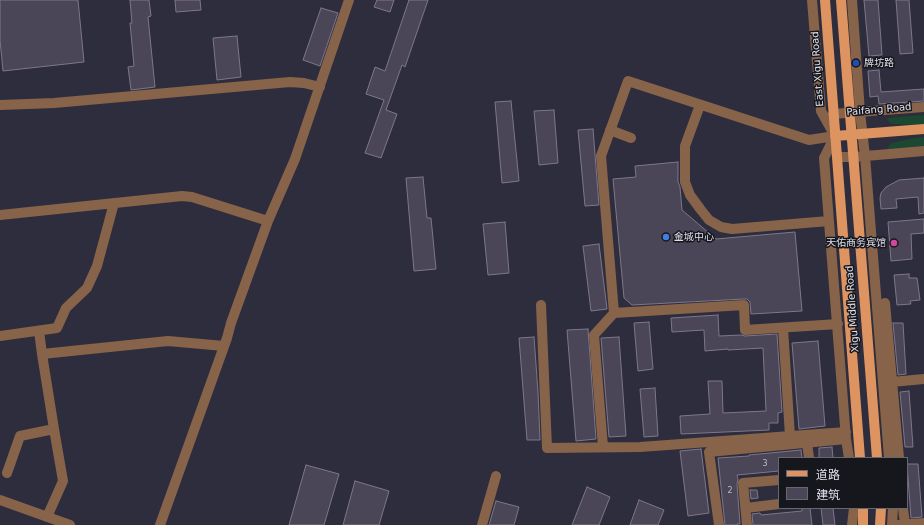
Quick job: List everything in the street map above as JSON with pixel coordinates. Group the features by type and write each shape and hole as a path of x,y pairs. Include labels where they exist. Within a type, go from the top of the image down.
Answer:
{"main road":[{"name":"East Xigu Road","path":"825,0 835,136"},
{"path":"841,0 855,112 852,135"},
{"path":"835,136 924,129"},
{"name":"Xigu Middle Road","path":"852,135 877,457"},
{"name":"Xigu Middle Road","path":"835,136 860,457"},
{"path":"858,438 875,436"},
{"path":"863,509 863,525"},
{"path":"880,525 881,509"}],"street":[{"path":"160,525 268,222 295,159 349,0"},
{"path":"812,0 821,111 835,136"},
{"path":"852,0 855,112 863,134 889,457"},
{"path":"614,313 601,156 628,81 809,140 835,136"},
{"path":"0,105 54,103 290,82 304,83 320,87"},
{"path":"700,105 686,146 685,182 690,195 709,220 721,227 732,229 829,221"},
{"name":"Paifang Road","path":"834,114 924,107"},
{"path":"610,130 631,138"},
{"path":"835,136 824,158 849,457"},
{"path":"837,157 924,151"},
{"path":"0,215 182,196 192,197 268,222"},
{"path":"0,336 57,328 66,308 87,288 97,266 114,203"},
{"path":"885,303 899,457"},
{"path":"541,305 548,448 640,447 790,436 846,435"},
{"path":"603,447 594,335 614,313 744,305 746,330 838,324"},
{"path":"782,328 790,436"},
{"path":"39,331 63,481 47,517"},
{"path":"42,354 168,341 224,346"},
{"path":"892,382 924,379"},
{"path":"7,473 20,436 54,429"},
{"path":"719,525 709,452 807,443 846,435"},
{"path":"807,443 809,457"},
{"path":"482,525 496,476"},
{"path":"747,525 743,483 778,480"},
{"path":"0,500 70,525"},
{"path":"746,508 778,504"},
{"path":"852,525 854,509"},
{"path":"892,525 893,509"},
{"path":"904,509 902,524 924,522"}],"green space":[{"path":"924,115 924,124 915,125 891,124 887,119 888,118"},
{"path":"924,137 924,146 887,148 891,143"}],"building":[{"path":"0,0 78,0 84,62 3,71 0,40"},
{"path":"130,0 149,0 151,16 148,17 155,87 131,90 128,67 134,66 130,23 132,23"},
{"path":"175,0 200,0 201,10 176,12"},
{"path":"377,0 394,0 390,12 374,7"},
{"path":"409,0 428,0 405,67 402,65 386,110 397,114 381,158 365,153 384,100 366,94 375,67 385,71"},
{"path":"864,0 878,0 882,55 869,56"},
{"path":"896,0 909,0 913,53 900,54"},
{"path":"321,8 338,13 320,66 303,60"},
{"path":"237,36 241,77 217,80 213,38"},
{"path":"879,70 881,92 924,89 924,101 879,104 878,96 870,97 868,71"},
{"path":"511,101 519,181 502,183 495,102"},
{"path":"554,110 558,163 539,165 534,111"},
{"path":"593,129 599,205 585,206 578,130"},
{"name":"金城中心","path":"678,162 678,182 680,187 682,210 716,239 795,232 802,311 751,314 750,302 747,299 632,305 624,298 613,179 636,177 635,166"},
{"path":"423,177 427,218 431,218 436,269 414,271 406,178"},
{"path":"924,178 924,213 919,214 918,197 896,199 897,208 881,209 881,193 886,187 899,180"},
{"path":"924,219 924,233 911,234 912,259 891,261 888,222"},
{"path":"505,222 509,273 488,275 483,224"},
{"path":"599,244 607,309 591,311 583,246"},
{"path":"909,274 909,278 917,278 920,300 910,301 911,304 897,305 894,275"},
{"path":"718,315 719,336 777,334 782,412 778,413 778,423 769,423 769,430 681,434 680,416 710,414 708,381 722,381 723,413 766,411 763,348 705,351 704,330 672,332 671,318"},
{"path":"649,322 653,369 638,371 634,323"},
{"path":"893,323 903,323 906,374 898,375"},
{"path":"588,329 596,439 576,441 567,330"},
{"path":"534,337 540,440 527,440 519,338"},
{"path":"619,337 626,436 609,437 601,338"},
{"path":"818,341 825,426 799,429 792,343"},
{"path":"655,388 658,436 644,437 640,389"},
{"path":"909,391 913,447 905,447 900,392"},
{"path":"832,447 833,457 819,457 819,448"},
{"path":"701,449 709,513 688,516 680,451"},
{"path":"801,450 802,457 778,457 778,471 737,475 740,524 725,525 718,458"},
{"path":"908,464 918,464 922,517 911,518"},
{"path":"306,465 339,474 324,525 289,525"},
{"path":"355,481 389,491 379,525 343,525"},
{"path":"587,487 610,497 599,525 572,525"},
{"path":"750,490 757,490 758,498 751,499"},
{"path":"639,500 664,510 658,525 630,525"},
{"path":"496,501 519,507 514,525 489,525"},
{"path":"802,509 810,509 812,525 753,525 752,514 760,513 761,515 802,511"},
{"path":"821,509 833,509 835,525 823,525"}],"place":[{"name":"牌坊路","path":"856,63"},
{"name":"金城中心","path":"666,237"},
{"name":"天佑商务宾馆","path":"894,243"}]}
